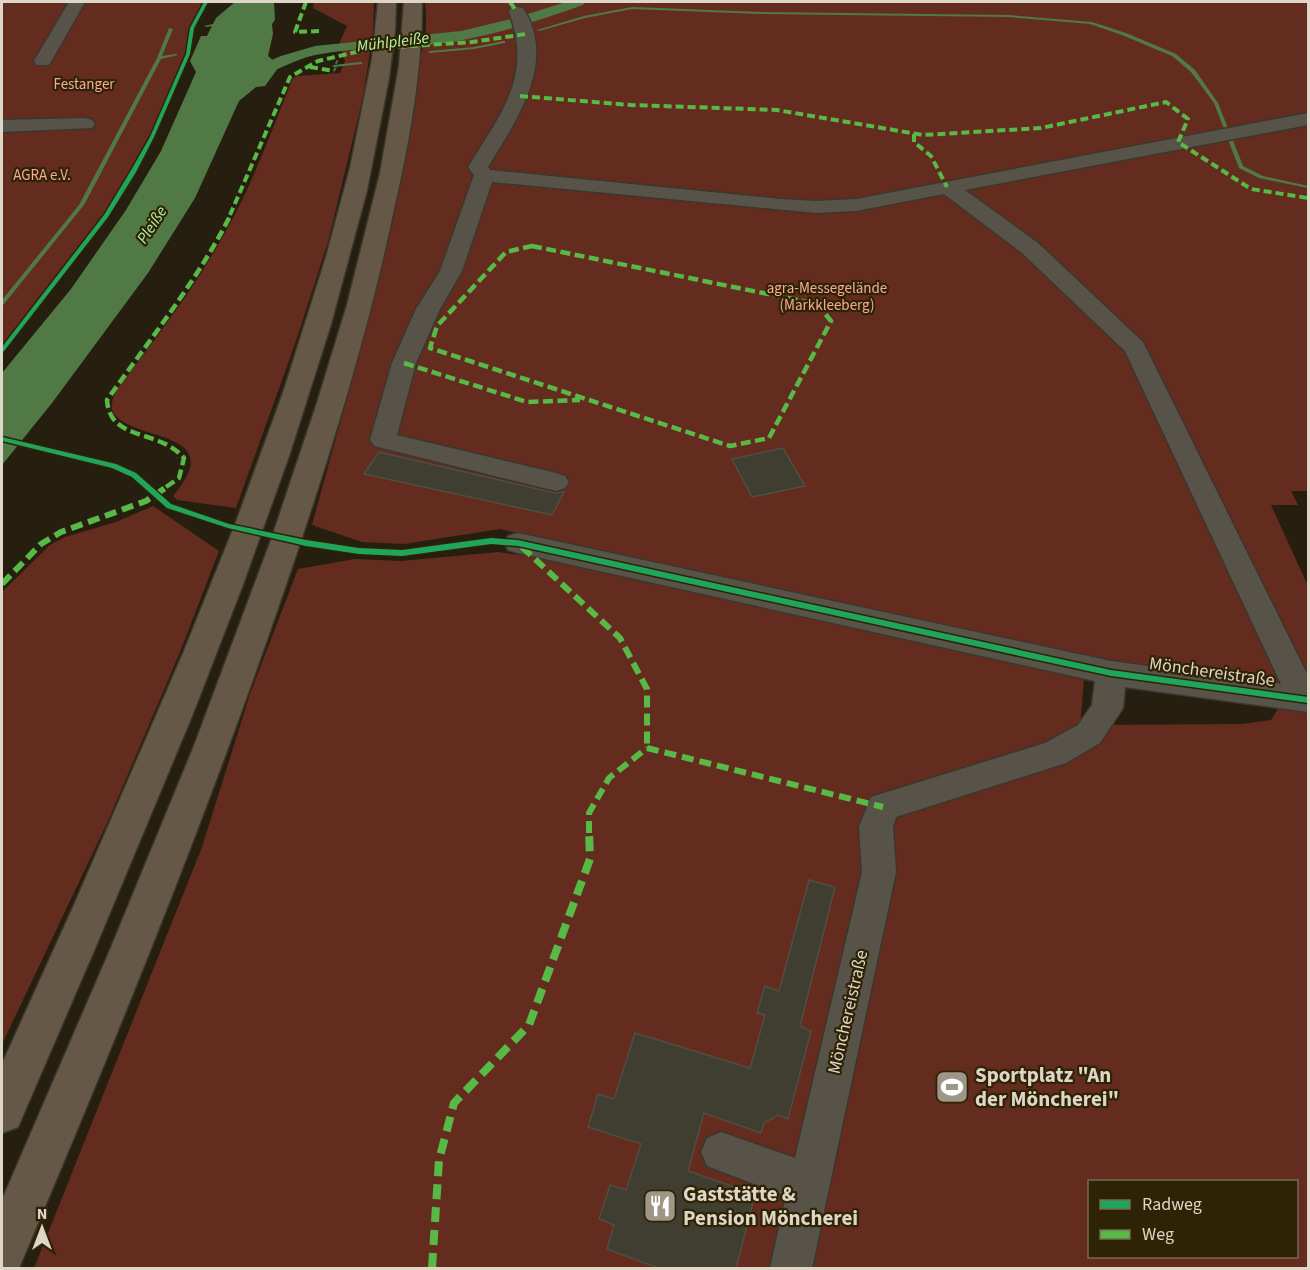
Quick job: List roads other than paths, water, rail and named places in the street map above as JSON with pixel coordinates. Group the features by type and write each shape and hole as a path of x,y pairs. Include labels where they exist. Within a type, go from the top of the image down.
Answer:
{"highway":[{"path":"2,1111 188,685 238,556 307,362 330,288 369,133 384,43 387,2"},
{"path":"2,1253 141,928 229,700 294,521 346,359 365,288 399,130 411,41 413,2"}],"lane":[{"path":"43,61 77,2"},
{"path":"520,18 528,51 526,72 520,96 478,167 484,175 816,207 856,205 1308,119"},
{"path":"2,126 85,124"},
{"path":"484,175 451,272 428,309 404,363 383,440 556,482"},
{"path":"947,187 995,219 1031,249 1105,322 1135,347 1306,700"},
{"path":"518,543 1111,673"},
{"name":"Mönchereistraße","path":"791,1269 879,872 876,827 883,807 1055,753 1089,734 1107,708 1111,673 1306,700"},
{"path":"721,1152 810,1184"}],"water":[{"name":"Pleiße","path":"235,2 274,2 275,20 272,24 273,34 268,56 274,61 284,63 265,86 256,87 239,101 195,198 148,273 52,403 2,465 2,373 71,289 126,210 161,151 196,72 190,61 201,36 207,36 216,18"}],"waterway":[{"name":"Mühlpleiße","path":"251,74 287,59 315,51 337,47 441,39 521,21 578,2"},
{"path":"539,30 584,17 632,8 761,13 1008,16 1090,23 1124,34 1174,55 1193,71 1216,103 1241,167 1261,177 1308,187"},
{"path":"206,26 222,23"},
{"path":"159,58 171,29"},
{"path":"430,52 474,48 503,42"},
{"path":"159,58 176,55"},
{"path":"2,303 81,205 159,58"},
{"path":"334,66 360,63"}],"place":[{"name":"Sportplatz \"An der Möncherei\"","path":"952,1087"},
{"name":"Gaststätte & Pension Möncherei","path":"660,1206"}],"park label":[{"name":"Festanger","path":"84,84"},
{"name":"AGRA e.V.","path":"42,175"},
{"name":"agra-Messegelände (Markkleeberg)","path":"827,296"}]}
